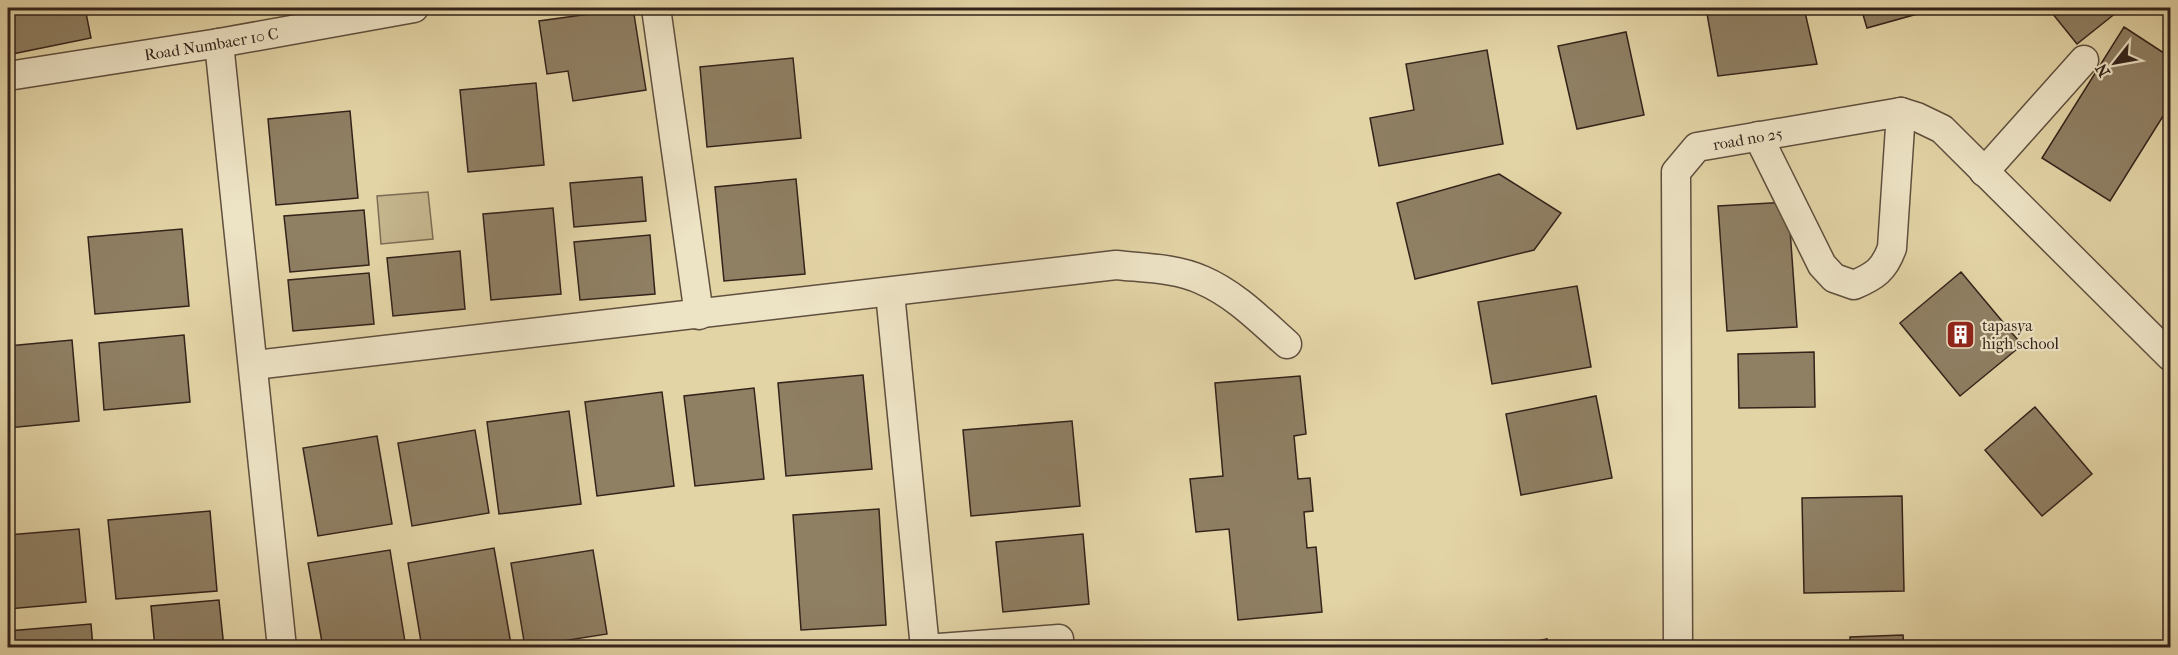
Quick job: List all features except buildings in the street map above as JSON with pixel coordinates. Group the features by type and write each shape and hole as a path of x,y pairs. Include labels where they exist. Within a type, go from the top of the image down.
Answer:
{"street":[{"name":"Road Numbaer 10 C","path":"8,76 219,43 414,8"},
{"path":"656,8 699,315"},
{"path":"219,43 282,648"},
{"path":"1984,172 2084,60"},
{"path":"1758,136 1822,265 1834,278 1854,285 1876,276 1886,264 1892,248 1901,112 1942,129 2170,356"},
{"name":"road no 25","path":"1678,648 1677,172 1697,147 1901,112"},
{"path":"254,365 1116,265 1174,272 1201,279 1230,295 1287,344"},
{"path":"890,293 925,648"},
{"path":"939,648 1059,639"}],"shaded area":[{"path":"428,192 433,239 381,244 377,196"}],"place":[{"name":"tapasya high school","path":"1961,334"}]}
